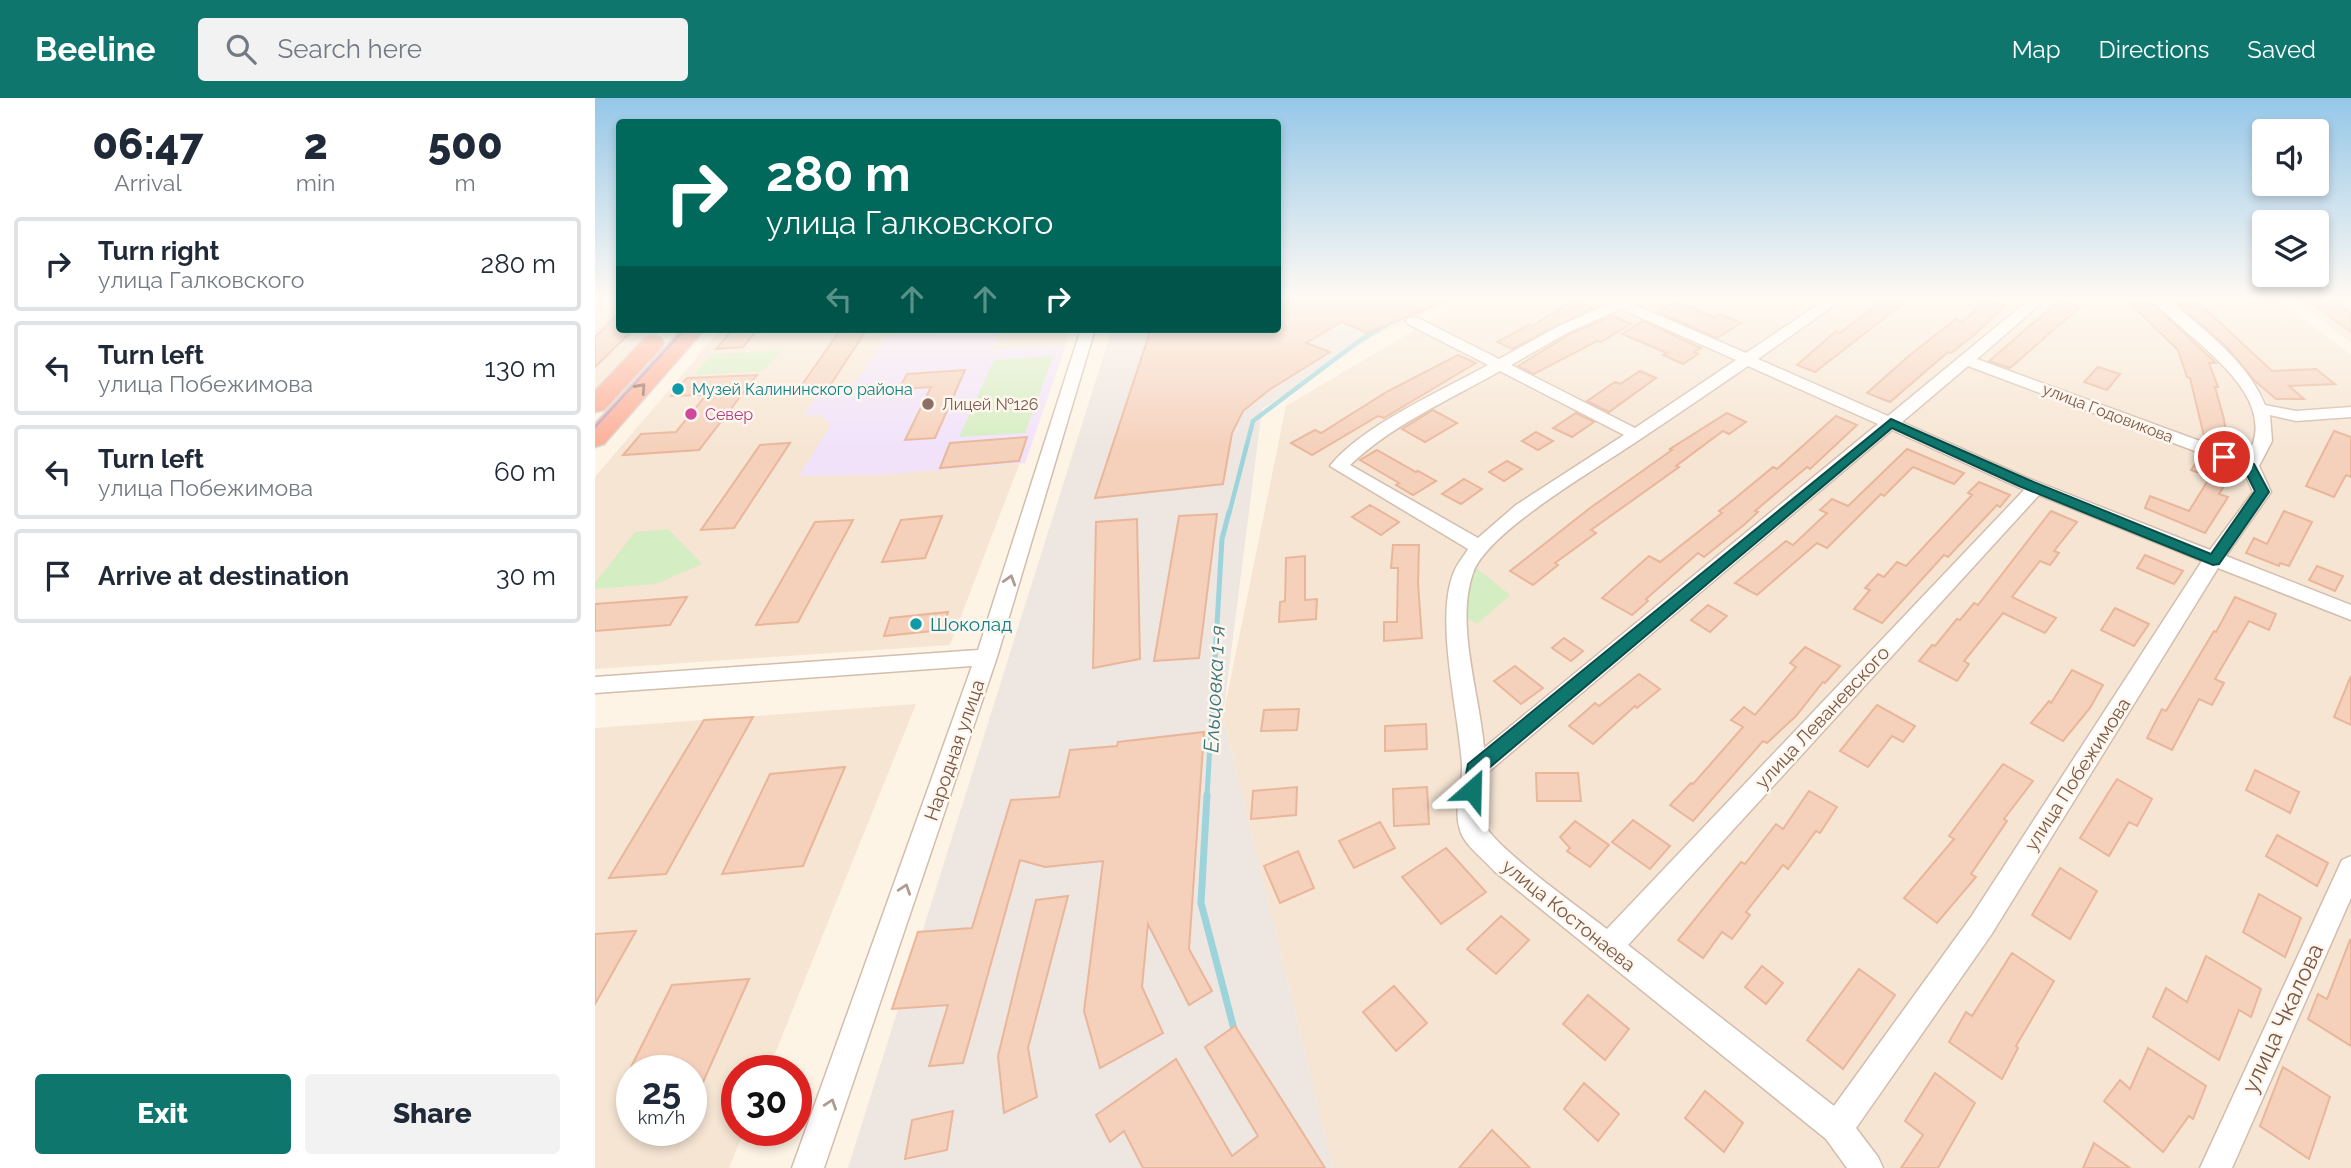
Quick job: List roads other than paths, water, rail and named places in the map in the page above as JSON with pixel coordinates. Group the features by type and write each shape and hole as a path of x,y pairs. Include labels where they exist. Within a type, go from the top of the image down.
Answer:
{"highway":[{"path":"595,405 647,349"},
{"path":"595,439 676,349"}],"street":[{"name":"Народная улица","path":"808,1168 986,657 1082,349"},
{"path":"1468,349 1636,435"},
{"path":"1479,547 1339,466 1359,447 1389,427 1529,349"},
{"path":"1724,349 2036,488 2351,613"},
{"name":"улица Костонаева","path":"1760,349 1523,509 1479,547 1463,573 1457,613 1460,668 1471,730 1474,770 1469,810 1472,829 1503,863 1837,1128 1867,1168"},
{"path":"1474,770 1980,349"},
{"path":"2211,349 2242,378 2257,398 2264,439 2250,466"},
{"name":"улица Годовикова","path":"1967,360 2250,466"},
{"path":"2258,408 2296,416 2351,411"},
{"name":"улица Побежимова","path":"1837,1128 1980,926 2213,560 2262,492 2250,466"},
{"name":"улица Леваневского","path":"1608,947 2036,488"},
{"path":"595,685 986,657"},
{"name":"улица Чкалова","path":"2215,1168 2351,868"}],"waterway":[{"name":"Ельцовка 1-я","path":"1229,514 1253,421 1348,349"},
{"name":"Ельцовка 1-я","path":"1207,796 1222,539 1229,512"},
{"name":"Ельцовка 1-я","path":"1207,795 1201,903 1235,1033"}],"tram line":[{"path":"595,427 667,349"}],"place":[{"name":"Музей Калининского района","path":"678,389"},
{"name":"Лицей №126","path":"928,404"},
{"name":"Север","path":"691,414"},
{"name":"Шоколад","path":"916,624"}]}
